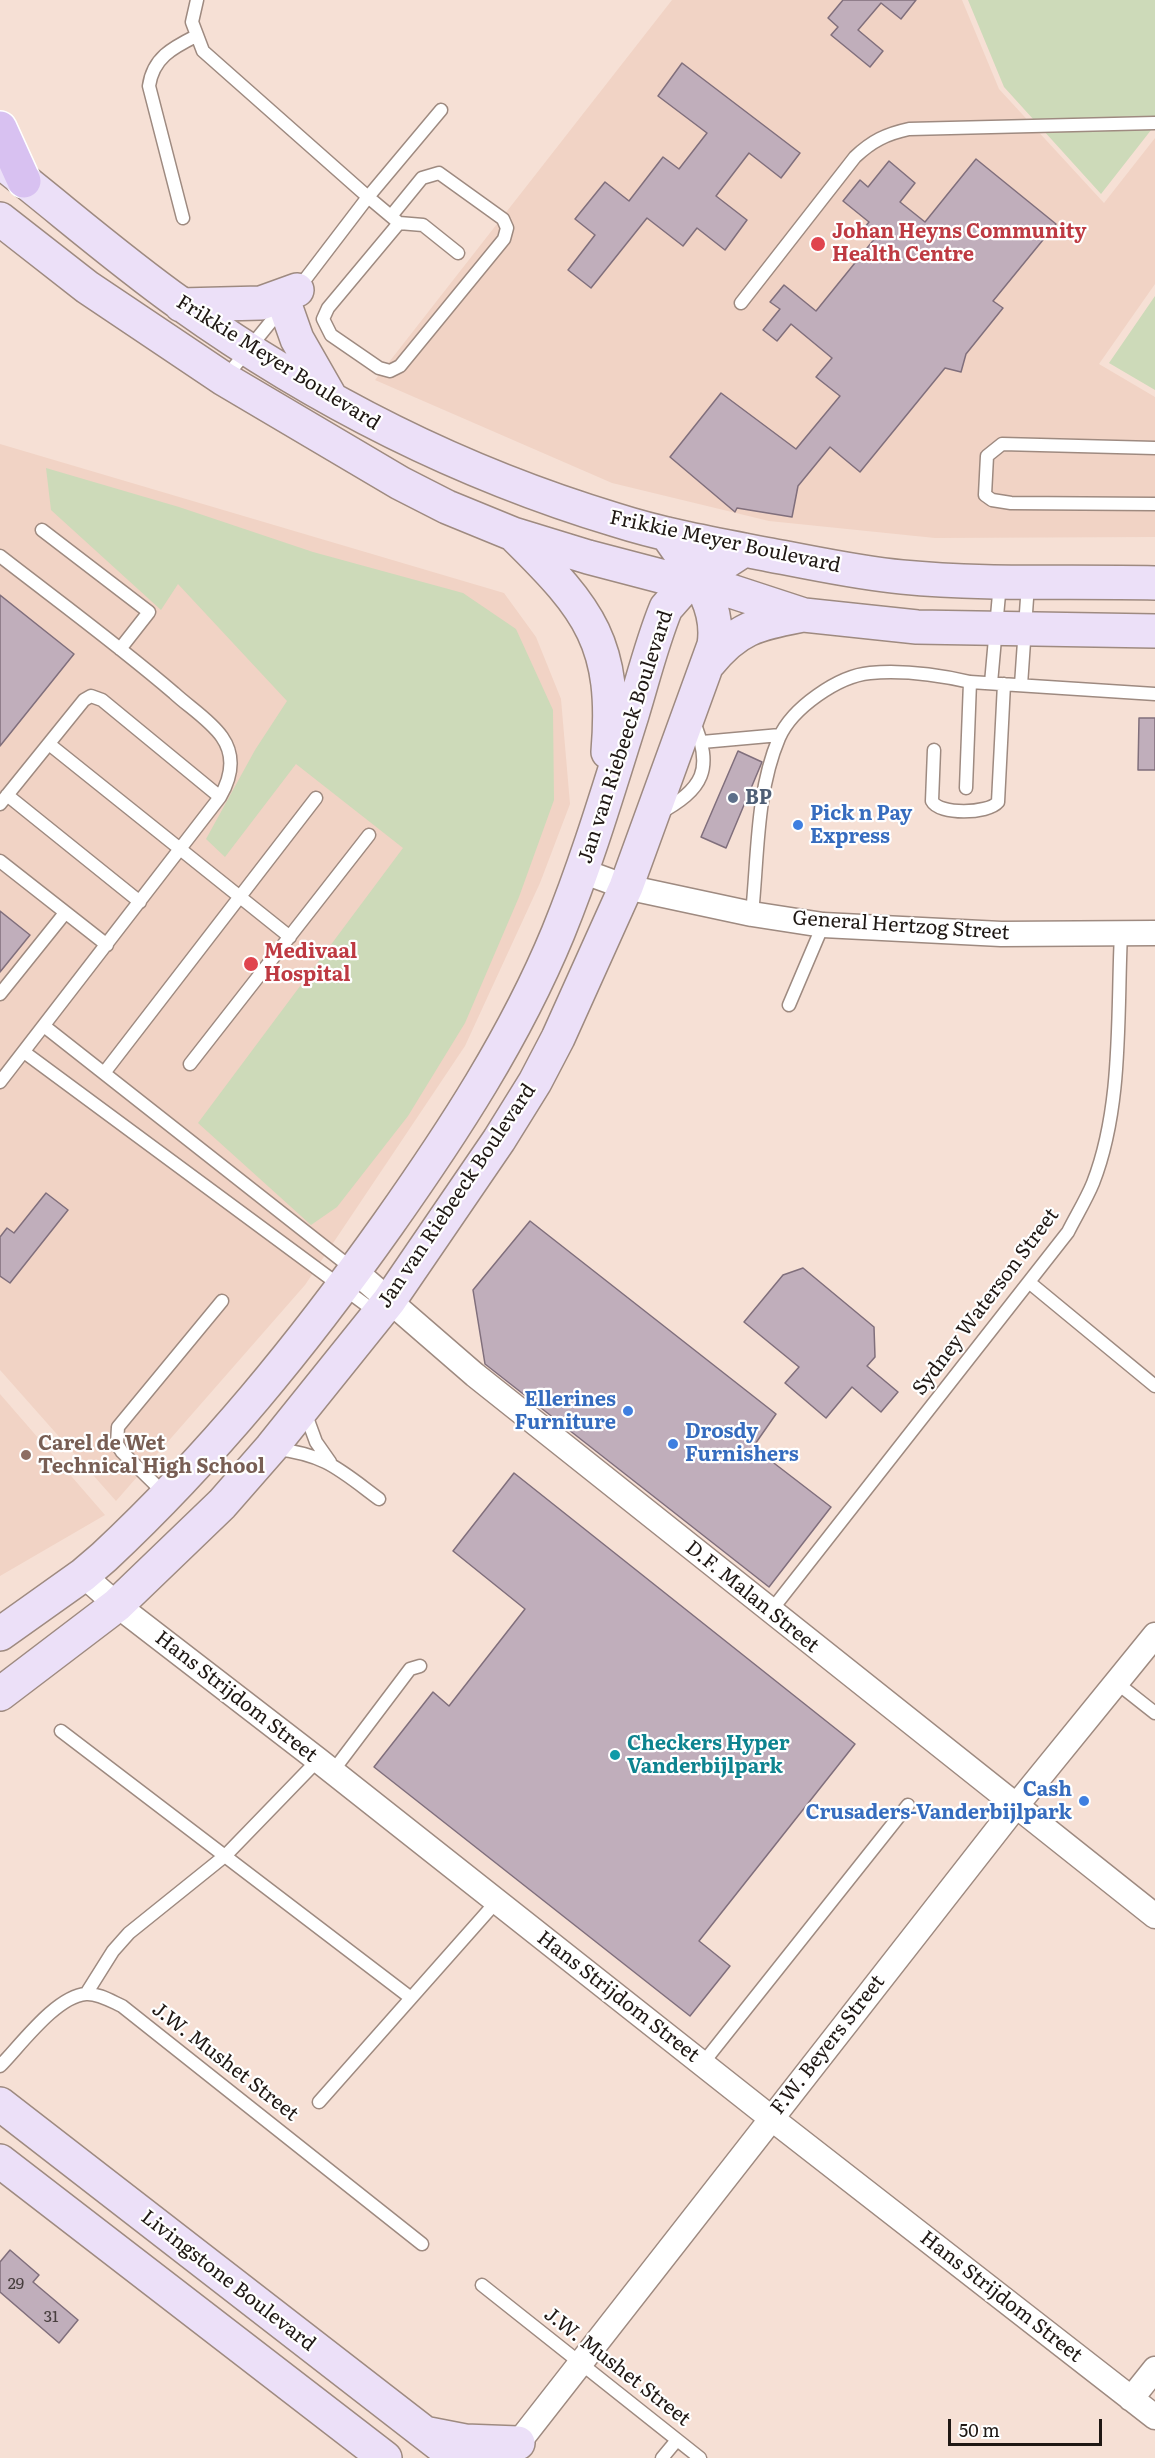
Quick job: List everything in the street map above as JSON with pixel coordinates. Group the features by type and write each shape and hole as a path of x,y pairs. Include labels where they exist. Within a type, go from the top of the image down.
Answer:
{"main road":[{"path":"0,128 12,171"}],"street":[{"name":"Frikkie Meyer Boulevard","path":"12,171 130,267 248,348 333,401 448,460 538,494 617,521 667,534 900,577 958,581 1155,583"},
{"name":"Frikkie Meyer Boulevard","path":"0,219 87,287 224,379 400,483 447,507 513,534 672,579 697,580 804,615 917,627 1155,631"},
{"path":"182,304 261,303 291,298 297,339 333,401"},
{"path":"513,534 571,593 592,624 599,642 609,702 604,802"},
{"name":"Jan van Riebeeck Boulevard","path":"0,1694 117,1605 205,1521 272,1448 384,1307 499,1140 535,1083 578,995 626,887 651,817 696,728 716,628 715,616 697,580 667,534"},
{"name":"Jan van Riebeeck Boulevard","path":"0,1634 83,1575 167,1496 227,1432 349,1279 473,1098 516,1020 557,935 582,871 660,622 672,599 744,550"},
{"path":"709,663 733,636 770,621 804,615"},
{"name":"General Hertzog Street","path":"582,871 626,887 752,914 823,925 1001,934 1155,933"},
{"name":"D.F. Malan Street","path":"349,1279 475,1376 1155,1917"},
{"name":"Hans Strijdom Street","path":"83,1575 117,1605 326,1766 771,2118 1155,2417"},
{"name":"F.W. Beyers Street","path":"512,2450 1016,1806 1155,1635"},
{"name":"Livingstone Boulevard","path":"0,2104 457,2458"},
{"path":"0,2161 385,2458"},
{"path":"1131,2399 1155,2369"},
{"path":"424,2433 512,2450"}],"lane":[{"path":"196,0 192,22 203,51 395,220 423,225 458,253"},
{"path":"183,218 149,86 155,65 164,55 196,36"},
{"path":"224,379 291,298 368,197 441,110"},
{"path":"741,303 855,157 869,144 886,134 909,129 1155,123"},
{"path":"439,172 503,219 507,228 504,239 395,369 385,370 331,334 323,319 328,308 395,220 422,178 439,172"},
{"path":"1155,448 1002,444 987,456 985,495 992,500 1011,503 1155,504"},
{"path":"42,531 148,612 120,650"},
{"path":"0,556 120,650 222,737 229,753 231,768 228,782 220,798 0,1082"},
{"path":"934,750 932,801 934,806 945,810 984,810 995,806 998,802 998,684 1011,630 1014,581"},
{"path":"1014,581 1011,630 1020,685"},
{"path":"752,914 762,802 770,764 780,735 796,712 833,686 868,673 1155,694"},
{"path":"966,788 970,682"},
{"path":"140,902 4,799 84,700 91,696 96,697 220,798"},
{"path":"696,728 780,735"},
{"path":"49,744 179,851 290,937"},
{"path":"104,1073 316,798"},
{"path":"190,1064 369,835"},
{"path":"0,861 107,945"},
{"path":"0,994 65,913"},
{"path":"789,1005 823,925"},
{"name":"Sydney Waterson Street","path":"770,1612 1068,1232 1093,1183 1103,1146 1116,1061 1120,933"},
{"path":"44,1026 104,1073 349,1279"},
{"path":"24,1052 349,1279"},
{"path":"1030,1283 1155,1386"},
{"path":"167,1496 122,1452 117,1444 118,1426 222,1301"},
{"path":"304,1408 316,1442 330,1462 379,1499"},
{"path":"272,1448 309,1455 330,1462"},
{"path":"0,2066 54,2009 68,1999 86,1994 113,1952 129,1933 226,1855 326,1766 410,1669 420,1666"},
{"path":"1117,1683 1155,1713"},
{"path":"61,1731 411,1998"},
{"path":"703,2063 908,1805"},
{"path":"319,2102 497,1901"},
{"name":"J.W. Mushet Street","path":"86,1994 122,2006 422,2244"},
{"name":"J.W. Mushet Street","path":"482,2284 700,2458"},
{"path":"662,2458 677,2440"}],"shaded area":[{"name":"Johan Heyns Community Health Centre","path":"672,0 962,0 999,89 1104,203 1155,138 1155,284 1099,364 1155,397 1155,537 935,538 769,521 612,483 375,380"},
{"name":"Medivaal Hospital","path":"0,444 504,593 536,637 561,699 570,804 540,883 465,1046 305,1285 116,1501 0,1370"},
{"name":"Carel de Wet Technical High School","path":"0,1394 105,1515 0,1576"}],"green space":[{"path":"968,0 1155,0 1155,125 1101,194 1004,87"},
{"path":"1155,296 1155,390 1109,363"},
{"path":"46,468 179,507 313,552 463,593 516,629 553,710 554,800 519,897 465,1023 408,1116 337,1207 311,1225 198,1123 403,848 296,764 225,857 206,839 255,750 287,701 178,584 161,610 51,510"}],"building":[{"path":"843,0 916,0 901,19 881,3 858,30 883,51 870,67 831,35 838,27 828,18"},
{"path":"682,63 800,153 781,178 749,153 716,196 747,220 725,250 697,228 683,246 647,218 591,288 568,270 595,235 575,219 605,182 629,201 663,157 679,169 707,133 658,96"},
{"path":"976,159 1056,224 993,301 1003,308 966,354 961,372 945,368 860,472 830,447 798,486 792,517 737,508 735,512 670,457 721,393 796,449 840,396 816,377 832,358 791,324 777,341 763,330 780,309 770,302 784,285 816,311 876,237 865,227 869,222 843,201 860,180 868,187 889,161 915,183 900,202 925,222"},
{"path":"0,595 74,654 0,746"},
{"path":"1139,718 1155,718 1155,770 1138,770"},
{"path":"738,751 762,762 726,848 701,837"},
{"path":"0,911 30,935 0,972"},
{"path":"46,1193 68,1210 10,1283 0,1276 0,1237 7,1228 14,1233"},
{"path":"530,1221 776,1414 753,1447 831,1507 769,1587 485,1364 473,1290"},
{"path":"803,1268 874,1327 875,1357 867,1366 898,1392 881,1412 852,1387 826,1418 785,1383 799,1367 744,1322 783,1275"},
{"name":"Checkers Hyper Vanderbijlpark","path":"514,1473 855,1744 699,1941 730,1966 690,2016 374,1767 433,1692 449,1706 525,1609 453,1551"},
{"path":"10,2250 39,2275 33,2282 78,2320 59,2343 0,2292 0,2262"}],"place":[{"name":"Johan Heyns Community Health Centre","path":"818,244"},
{"name":"BP","path":"733,798"},
{"name":"Pick n Pay Express","path":"798,825"},
{"name":"Medivaal Hospital","path":"251,964"},
{"name":"Ellerines Furniture","path":"628,1411"},
{"name":"Drosdy Furnishers","path":"673,1444"},
{"name":"Carel de Wet Technical High School","path":"26,1455"},
{"name":"Checkers Hyper Vanderbijlpark","path":"615,1755"},
{"name":"Cash Crusaders-Vanderbijlpark","path":"1084,1801"}]}
